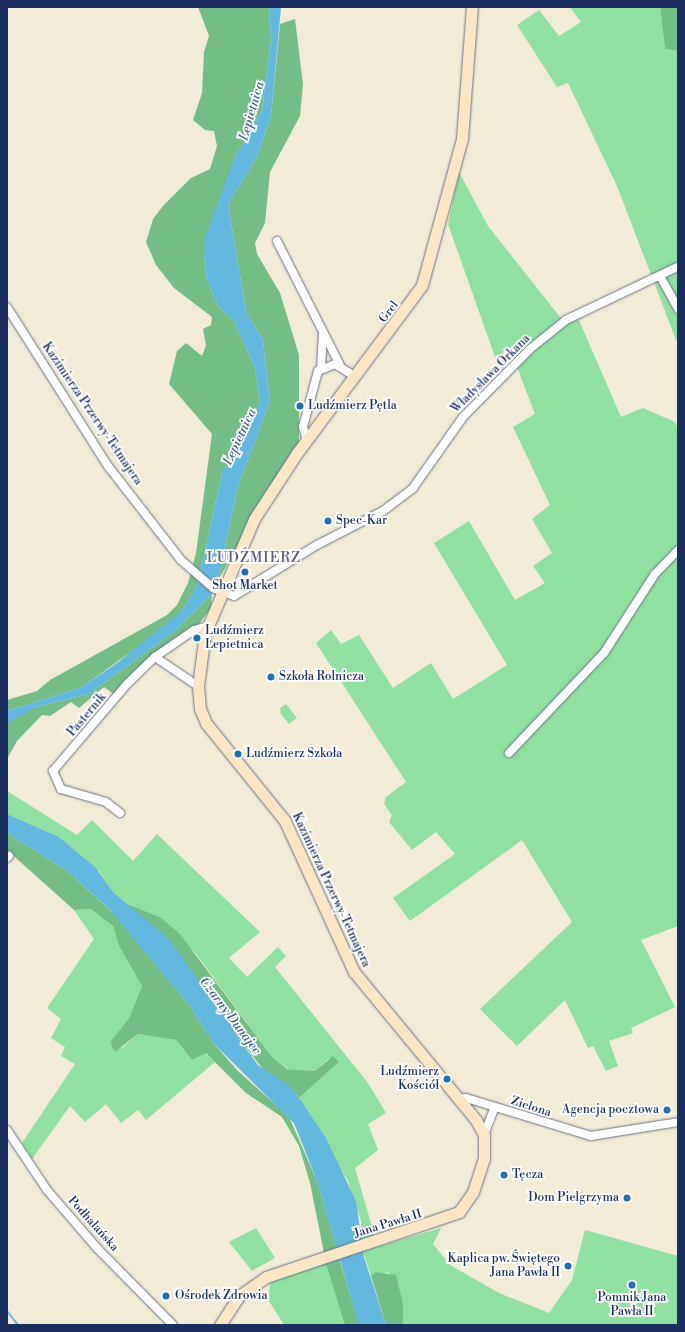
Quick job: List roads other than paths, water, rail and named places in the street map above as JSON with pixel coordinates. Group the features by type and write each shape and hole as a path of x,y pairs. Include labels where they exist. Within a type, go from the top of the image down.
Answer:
{"street":[{"name":"Grel","path":"219,591 254,519 307,440 411,306 430,263 462,139 472,7"},
{"path":"277,241 323,336 340,365 356,376"},
{"name":"Władysława Orkana","path":"219,591 237,595 317,545 383,511 413,488 463,417 530,349 566,320 677,267"},
{"path":"660,276 678,309"},
{"name":"Kazimierza Przerwy-Tetmajera","path":"7,307 108,466 191,570 219,591 201,650 198,686 200,709 206,723 285,821 354,972 458,1099"},
{"path":"307,440 303,427 315,378 321,368 323,336"},
{"path":"321,368 331,364 340,365"},
{"path":"509,754 604,653 655,574 678,550"},
{"name":"Pasternik","path":"120,813 106,802 61,788 53,771 127,684 155,657 194,630 208,626"},
{"path":"155,657 198,686"},
{"name":"Zielona","path":"458,1099 466,1098 591,1136 678,1122"},
{"path":"458,1099 484,1135"},
{"name":"Zielona","path":"484,1135 495,1107"},
{"name":"Podhalańska","path":"7,1130 47,1190 97,1248 173,1325"},
{"name":"Jana Pawła II","path":"220,1325 235,1300 250,1286 272,1274 399,1235 452,1216 463,1209 484,1159 484,1135"}],"water":[{"path":"269,7 281,7 271,116 256,159 228,204 246,311 263,340 270,401 238,486 218,580 212,594 175,631 89,694 36,707 7,724 7,711 82,687 117,663 183,610 198,583 222,473 260,402 255,368 234,321 219,307 207,281 204,253 205,238 234,159 262,110 271,39"},
{"path":"7,814 59,837 96,868 113,892 169,939 211,998 223,1008 236,1035 258,1065 292,1088 326,1138 356,1201 364,1257 386,1325 359,1325 317,1181 294,1123 214,1044 190,1006 110,910 66,870 7,833"}],"waterway":[{"path":"7,1311 18,1325"}],"place":[{"name":"Ludźmierz Pętla","path":"300,406"},
{"name":"Spec-Kar","path":"328,521"},
{"name":"Shot Market","path":"245,572"},
{"name":"Ludźmierz Lepietnica","path":"197,638"},
{"name":"Szkoła Rolnicza","path":"271,677"},
{"name":"Ludźmierz Szkoła","path":"238,754"},
{"name":"Ludźmierz Kościół","path":"447,1079"},
{"name":"Agencja pocztowa","path":"667,1110"},
{"name":"Tęcza","path":"504,1175"},
{"name":"Dom Pielgrzyma","path":"627,1198"},
{"name":"Kaplica pw. Świętego Jana Pawła II","path":"568,1266"},
{"name":"Pomnik Jana Pawła II","path":"632,1285"},
{"name":"Ośrodek Zdrowia","path":"166,1296"}],"district":[{"name":"LUDŹMIERZ","path":"254,558"}],"water label":[{"name":"Lepietnica","path":"252,111"},
{"name":"Lepietnica","path":"240,437"},
{"name":"Czarny Dunajec","path":"230,1016"}]}
